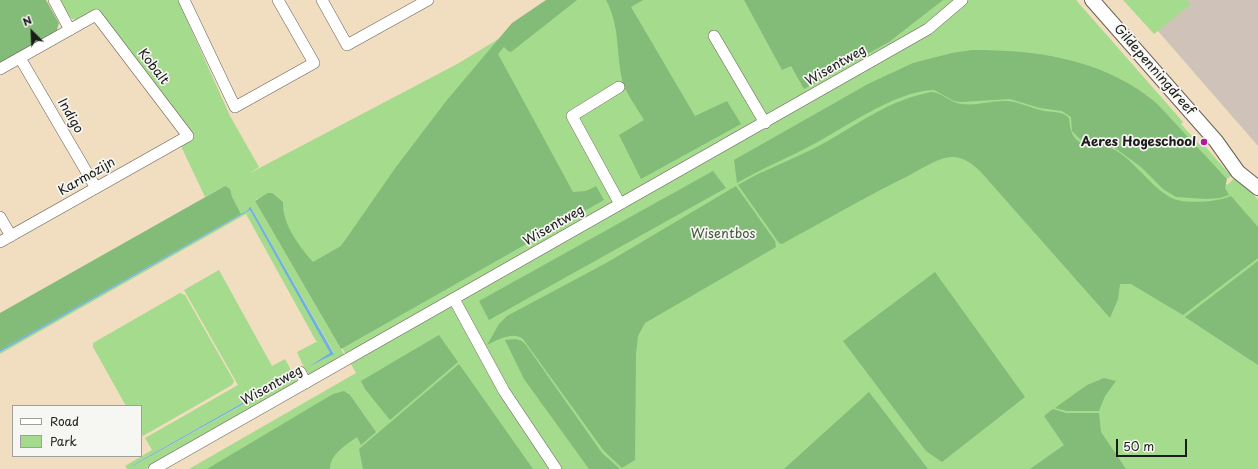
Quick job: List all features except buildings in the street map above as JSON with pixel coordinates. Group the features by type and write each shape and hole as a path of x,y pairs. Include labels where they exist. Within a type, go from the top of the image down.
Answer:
{"main road":[{"name":"Gildepenningdreef","path":"1092,0 1216,141 1239,159 1250,172 1257,187"}],"street":[{"path":"0,69 70,30 54,0"},
{"path":"184,0 235,107 314,63 278,0"},
{"path":"322,0 347,45 428,0"},
{"name":"Wisentweg","path":"154,469 928,29 962,0"},
{"name":"Kobalt","path":"70,30 96,15 188,136"},
{"path":"714,36 765,123"},
{"name":"Indigo","path":"20,58 96,188"},
{"path":"619,87 572,116 620,204"},
{"name":"Karmozijn","path":"0,242 188,136"},
{"path":"0,218 11,236"},
{"path":"454,299 504,391 556,469"},
{"path":"300,372 306,383"}],"shaded area":[{"path":"1131,0 1258,0 1258,146"}],"green space":[{"path":"0,0 46,0 59,23 57,29 59,31 0,65"},
{"name":"Wisentbos","path":"59,0 178,0 230,116 259,167 248,174 459,63 562,0 1076,0 1183,122 1181,124 1202,147 1204,145 1231,176 1227,179 1151,98 1145,94 1227,185 1237,176 1258,200 1258,469 189,469 356,373 258,198 255,201 345,356 309,376 307,374 297,352 318,341 316,341 246,214 0,354 0,352 250,210 331,353 308,367 334,353 250,206 248,210 241,214 225,186 205,197 180,144 192,136 97,9 75,20 68,15"},
{"path":"546,0 577,0 511,52 504,47 498,54 573,192 586,191 596,186 604,200 341,349 255,201 268,193 272,193 283,202 285,218 292,234 313,262 341,246 396,167 447,100 512,23"},
{"path":"606,0 643,0 631,7 695,116 727,101 741,124 641,179 619,135 644,120 623,84 614,19"},
{"path":"744,0 943,0 889,42 804,89 791,66 782,70"},
{"path":"1123,0 1187,0 1191,4 1154,34"},
{"path":"972,50 1019,52 1065,59 1108,73 1129,84 1156,103 1227,179 1225,188 1229,195 1220,198 1206,199 1176,197 1163,189 1141,167 1115,148 1083,142 1072,131 1071,117 1062,111 1040,108 1010,99 961,102 954,101 934,90 919,92 886,103 810,146 737,183 734,160 868,84 913,63 952,53"},
{"path":"935,92 954,102 962,104 1009,101 1044,111 1066,115 1069,118 1074,137 1079,142 1099,145 1115,150 1123,155 1159,190 1174,199 1180,201 1202,202 1218,200 1231,196 1258,227 1258,258 1183,315 1131,284 1120,284 1118,299 1110,318 980,171 966,161 955,157 939,160 782,244 779,243 738,185 760,173 815,148 876,112 902,100"},
{"path":"713,171 726,188 489,320 479,301"},
{"path":"225,186 230,189 232,197 241,214 0,350 0,313"},
{"path":"736,186 775,241 776,247 645,323 638,336 636,354 635,460 622,468 604,451 523,339 510,336 487,345 499,324 507,316 608,262"},
{"path":"1258,261 1258,365 1185,317"},
{"path":"219,270 272,366 285,359 298,383 146,469 127,469 125,466 152,450 145,438 238,385 184,290","holes":["290,376 291,378 131,467 133,465"]},
{"path":"935,272 1025,397 942,462 926,451 843,341"},
{"path":"180,293 185,295 234,381 232,385 143,436 142,405 125,405 93,347 93,343"},
{"path":"439,335 458,362 390,420 365,389 361,381"},
{"path":"516,339 522,341 526,345 602,453 620,469 589,469 524,379 505,340"},
{"path":"459,364 533,469 363,469 359,449"},
{"path":"1104,378 1116,381 1105,396 1099,411 1067,411 1055,408 1087,385"},
{"path":"344,391 350,395 376,432 361,445 357,437 344,447 336,454 330,469 207,469 333,394"},
{"path":"869,392 928,469 784,469"},
{"path":"1053,409 1066,413 1099,413 1101,432 1126,469 1030,469 1064,445 1044,416"}],"water":[{"path":"250,206 334,354 308,367 330,353 250,210 0,352 0,350 248,210"},
{"path":"290,376 290,378 131,467 133,465"}],"place":[{"name":"Aeres Hogeschool","path":"1204,142"}]}
